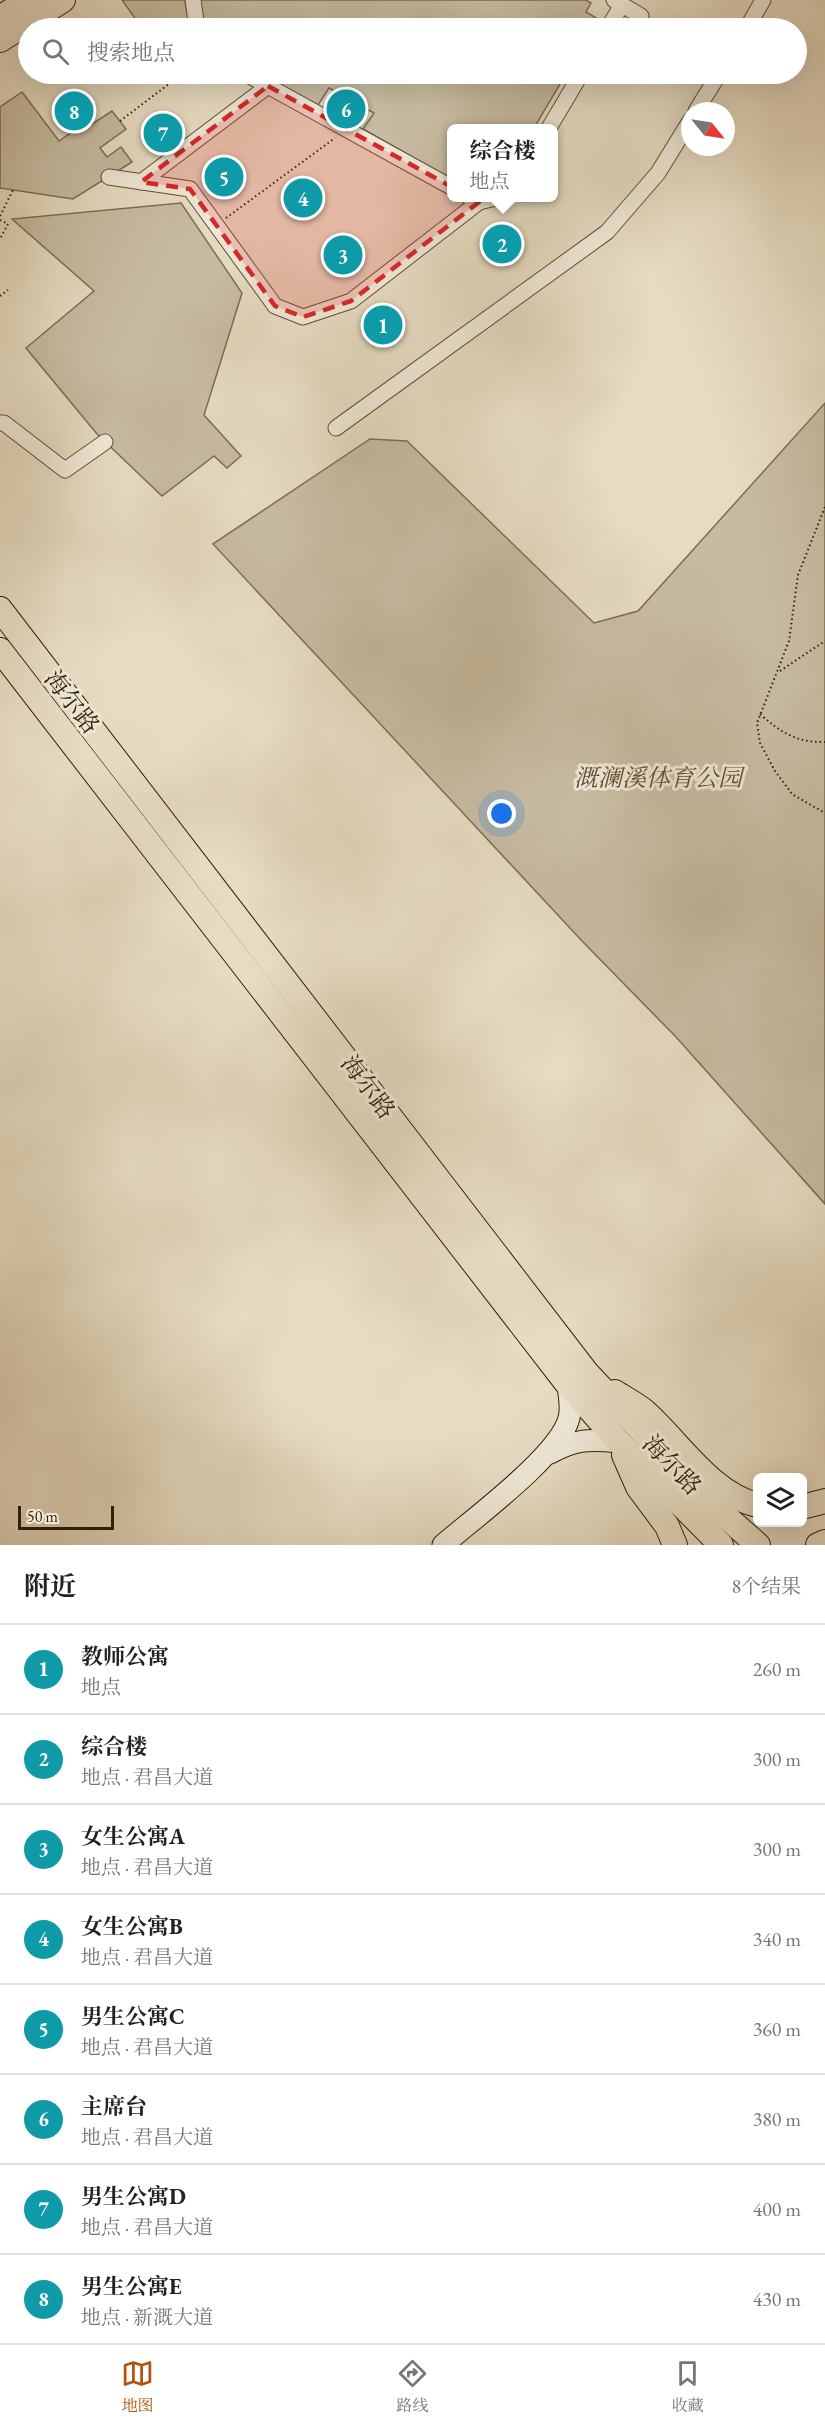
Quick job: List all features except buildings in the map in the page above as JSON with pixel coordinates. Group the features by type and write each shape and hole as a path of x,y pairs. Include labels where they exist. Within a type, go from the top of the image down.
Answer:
{"main road":[{"path":"0,18 28,0"},
{"path":"35,18 63,0"},
{"path":"0,40 18,29"},
{"name":"海尔路","path":"0,609 577,1379 619,1442 721,1545"},
{"name":"海尔路","path":"1,653 577,1379 758,1545"},
{"path":"577,1379 642,1410 697,1466 730,1492 753,1502"},
{"path":"619,1442 638,1487 667,1527 675,1545"},
{"path":"807,1506 825,1501"},
{"path":"818,1545 825,1542"}],"street":[{"path":"193,0 196,18"},
{"path":"753,18 763,0"},
{"path":"612,18 618,2 641,16"},
{"path":"264,84 447,185"},
{"path":"552,124 575,84"},
{"path":"702,102 713,84"},
{"path":"141,182 268,86"},
{"path":"336,428 607,232 658,173 681,136"},
{"path":"109,177 190,189 275,306 303,317 351,301 473,202"},
{"path":"0,423 4,423 65,470 105,442"},
{"path":"443,1545 544,1456 563,1432 569,1419 577,1379"},
{"path":"544,1456 570,1442 584,1440 619,1442"}],"path":[{"path":"120,121 169,84"},
{"path":"216,225 347,129"},
{"path":"0,239 8,224 0,218 13,190"},
{"path":"0,296 8,290"},
{"path":"825,507 798,575 789,641 757,723 760,743 775,771 792,794 825,813"},
{"path":"778,673 825,641"},
{"path":"760,714 778,730 794,739 825,742"}],"highlighted area":[{"path":"268,86 479,202 351,301 303,317 275,306 190,189 141,182"}],"green space":[{"path":"122,0 185,0 188,18 135,18"},
{"path":"200,0 586,0 591,3 586,12 596,18 202,18"},
{"path":"279,84 560,84 536,124 447,124 447,177 363,129 374,113 329,88 318,105"},
{"path":"22,92 59,141 82,125 86,128 112,111 126,129 100,148 107,157 121,147 132,162 73,199 0,188 0,107"},
{"path":"181,203 242,293 204,415 241,456 227,468 214,456 162,496 97,434 26,348 94,291 12,219"},
{"name":"溉澜溪体育公园","path":"825,403 825,1204 676,1037 582,941 213,544 370,439 407,441 594,623 638,611"}],"place":[{"name":"主席台","path":"346,109"},
{"name":"男生公寓E","path":"74,111"},
{"name":"男生公寓D","path":"163,133"},
{"name":"男生公寓C","path":"224,177"},
{"name":"女生公寓B","path":"303,198"},
{"name":"综合楼","path":"502,244"},
{"name":"女生公寓A","path":"343,255"},
{"name":"教师公寓","path":"383,325"}]}
